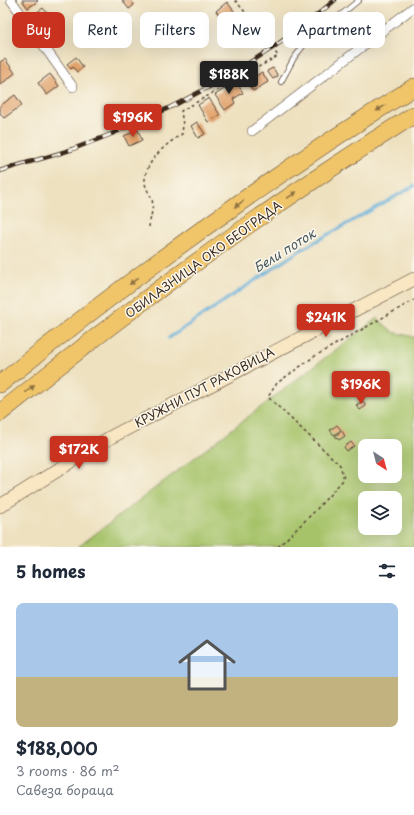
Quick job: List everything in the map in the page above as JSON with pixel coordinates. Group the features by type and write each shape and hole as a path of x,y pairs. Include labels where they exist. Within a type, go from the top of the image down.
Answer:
{"highway":[{"name":"ОБИЛАЗНИЦА ОКО БЕОГРАДА","path":"0,384 85,317 239,204 303,159 414,87"},
{"name":"ОБИЛАЗНИЦА ОКО БЕОГРАДА","path":"0,413 132,310 221,244 317,178 414,115"}],"main road":[{"name":"КРУЖНИ ПУТ РАКОВИЦА","path":"0,506 76,457 117,433 414,279"}],"street":[{"path":"11,0 73,87"},
{"path":"252,131 414,7"}],"lane":[{"path":"280,82 294,58 304,45 359,0"}],"path":[{"path":"149,227 152,201 145,183 147,172 156,156 171,140 182,134 183,125 181,111 278,56 259,29 235,0"},
{"path":"278,547 315,511 344,479 340,465 268,397 277,383 315,356 414,300"}],"green space":[{"path":"377,318 393,332 414,337 414,547 78,547"}],"building":[{"path":"22,0 37,0 38,1 28,8"},
{"path":"122,0 131,0 134,5 129,9"},
{"path":"227,2 234,11 217,12 216,11"},
{"path":"43,8 46,12 37,12"},
{"path":"76,57 83,67 77,72 73,67 71,69 67,64"},
{"path":"5,59 15,73 0,85 0,62"},
{"path":"273,68 278,76 273,79 267,71"},
{"path":"262,72 268,82 253,91 245,80"},
{"path":"50,74 59,86 47,95 38,83"},
{"path":"236,81 243,93 233,99 235,103 225,110 215,95"},
{"path":"15,95 22,105 4,118 0,113 0,106"},
{"path":"209,98 220,115 208,122 198,105"},
{"path":"197,122 205,134 198,138 191,126"},
{"path":"138,130 142,140 129,146 124,136"},
{"path":"363,401 366,406 360,410 356,405"},
{"path":"337,425 341,430 334,435 330,430"},
{"path":"342,431 345,436 339,440 335,436"},
{"path":"351,442 354,446 347,451 344,447"}],"waterway":[{"name":"Бели поток","path":"169,338 299,251 414,186"}],"railway":[{"path":"0,171 73,149 142,121 176,104 244,67 276,46 335,0"}]}
